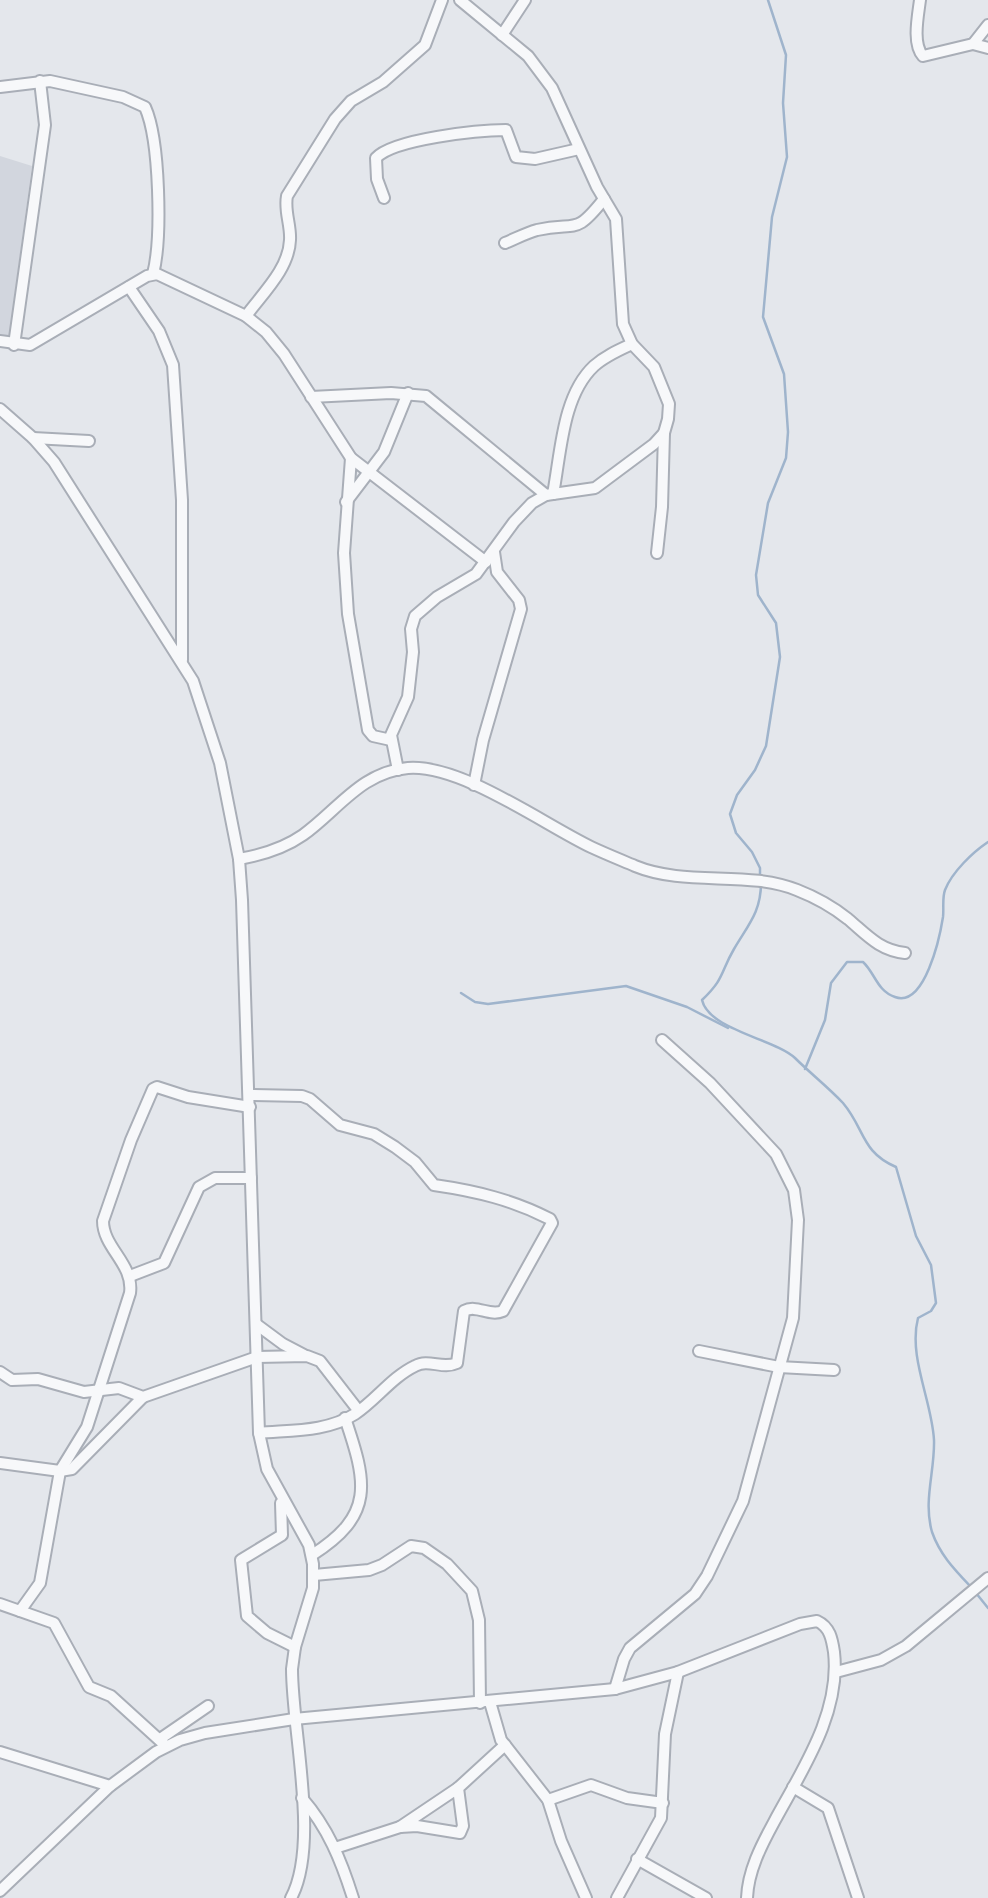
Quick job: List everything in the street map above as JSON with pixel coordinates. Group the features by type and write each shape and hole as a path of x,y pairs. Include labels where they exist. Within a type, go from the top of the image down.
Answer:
{"street":[{"path":"246,316 283,267 288,254 290,240 285,206 294,185 335,119 351,101 383,82 425,44 442,0"},
{"path":"460,0 536,64 552,88 618,228 619,303 623,324 632,344 654,367 668,404 657,553"},
{"path":"502,36 525,0"},
{"path":"920,0 917,22 919,52 923,57 973,44 988,48"},
{"path":"973,44 988,25"},
{"path":"0,87 40,81 123,97 145,107 153,149 159,228 152,274"},
{"path":"14,345 45,125 40,81"},
{"path":"384,198 377,179 376,158 381,153 407,144 475,130 506,130 516,157 535,159 579,149"},
{"path":"505,243 537,230 576,228 586,222 604,199"},
{"path":"152,274 246,316 275,342 351,458 486,562"},
{"path":"0,341 14,345 30,345 152,274"},
{"path":"129,287 159,331 173,365 181,500 182,661"},
{"path":"550,494 568,415 581,380 604,358 632,344"},
{"path":"311,397 408,393 435,401 550,494"},
{"path":"346,503 389,443 408,393"},
{"path":"0,409 33,438 69,483 182,661 211,727 239,859 250,1094 259,1433 267,1469 281,1500 310,1550 314,1576 295,1647 292,1669 302,1798 302,1864 290,1898"},
{"path":"398,770 391,740 408,697 413,652 411,622 421,609 476,574 514,522 550,494 596,488 664,433"},
{"path":"33,438 89,441"},
{"path":"351,458 344,554 348,614 365,720 373,736 391,740"},
{"path":"474,785 483,740 521,609 519,600 497,572 494,552"},
{"path":"476,574 497,572"},
{"path":"239,859 275,851 289,843 360,786 384,773 398,770 442,771 592,847 639,867 671,875 774,884 800,891 827,904 879,946 905,953"},
{"path":"615,1689 630,1648 695,1594 726,1540 751,1477 793,1318 798,1220 794,1190 776,1154 760,1134 662,1040"},
{"path":"20,1611 40,1583 60,1471 83,1434 130,1293 130,1276 105,1232 103,1221 131,1140 153,1089 157,1087 188,1097 250,1107"},
{"path":"250,1094 302,1096 310,1099 340,1125 374,1134 395,1147 415,1162 435,1185 476,1190 525,1206 550,1219 552,1223 503,1311 496,1314 474,1308 464,1311 457,1363 446,1367 426,1362 413,1366 358,1410 327,1426 259,1433"},
{"path":"130,1276 158,1268 164,1263 200,1187 206,1180 251,1178"},
{"path":"256,1324 284,1345 320,1361 358,1410"},
{"path":"699,1351 779,1367 834,1370"},
{"path":"0,1463 60,1471 72,1469 143,1396 257,1357 307,1356"},
{"path":"0,1372 12,1380 38,1379 84,1392 120,1388 143,1396"},
{"path":"310,1550 348,1528 358,1512 359,1469 345,1418"},
{"path":"281,1500 282,1535"},
{"path":"282,1535 310,1550"},
{"path":"282,1535 245,1556 239,1567 247,1616 267,1633 295,1647"},
{"path":"314,1576 369,1570 382,1565 411,1546 424,1548 447,1564 471,1591 478,1606 485,1702 505,1745 548,1800 561,1841 586,1898"},
{"path":"836,1672 881,1660 906,1646 986,1579"},
{"path":"0,1604 54,1623 89,1687 111,1696 163,1742"},
{"path":"163,1742 295,1719 615,1689 678,1672 808,1621 824,1624 829,1631 836,1672 828,1714 756,1858 747,1894 736,1898"},
{"path":"617,1898 660,1818 663,1804 663,1754 678,1672"},
{"path":"0,1891 110,1786 208,1706"},
{"path":"400,1827 458,1788 505,1745"},
{"path":"0,1752 110,1786"},
{"path":"548,1800 590,1785 627,1798 663,1804"},
{"path":"793,1787 828,1808 858,1898"},
{"path":"335,1848 400,1827 417,1826 460,1833 463,1826 458,1788"},
{"path":"302,1798 317,1815 335,1848 353,1898"},
{"path":"637,1859 706,1898"}],"shaded area":[{"path":"0,156 32,166 9,336 0,334"}],"waterway":[{"path":"760,877 760,868 752,852 736,833 730,814 737,795 755,770 766,746 780,657 776,623 758,595 756,575 768,503 786,458 788,432 784,374 763,317 772,217 787,157 783,103 786,55 768,0"},
{"path":"805,1069 825,1020 831,983 847,962 863,962 884,991 895,997 906,998 915,992 923,982 934,954 948,883 964,863 988,842"},
{"path":"761,883 759,902 753,918 719,981 702,1000 707,1010 729,1027 786,1051 795,1058 843,1103 876,1154 896,1167 916,1236 931,1265 936,1303 931,1311 918,1318 916,1333 918,1363 934,1440 929,1497 932,1532 944,1555 972,1588"},
{"path":"461,993 475,1002 488,1004 626,986 687,1007 728,1028"},
{"path":"976,1593 988,1608"}]}
